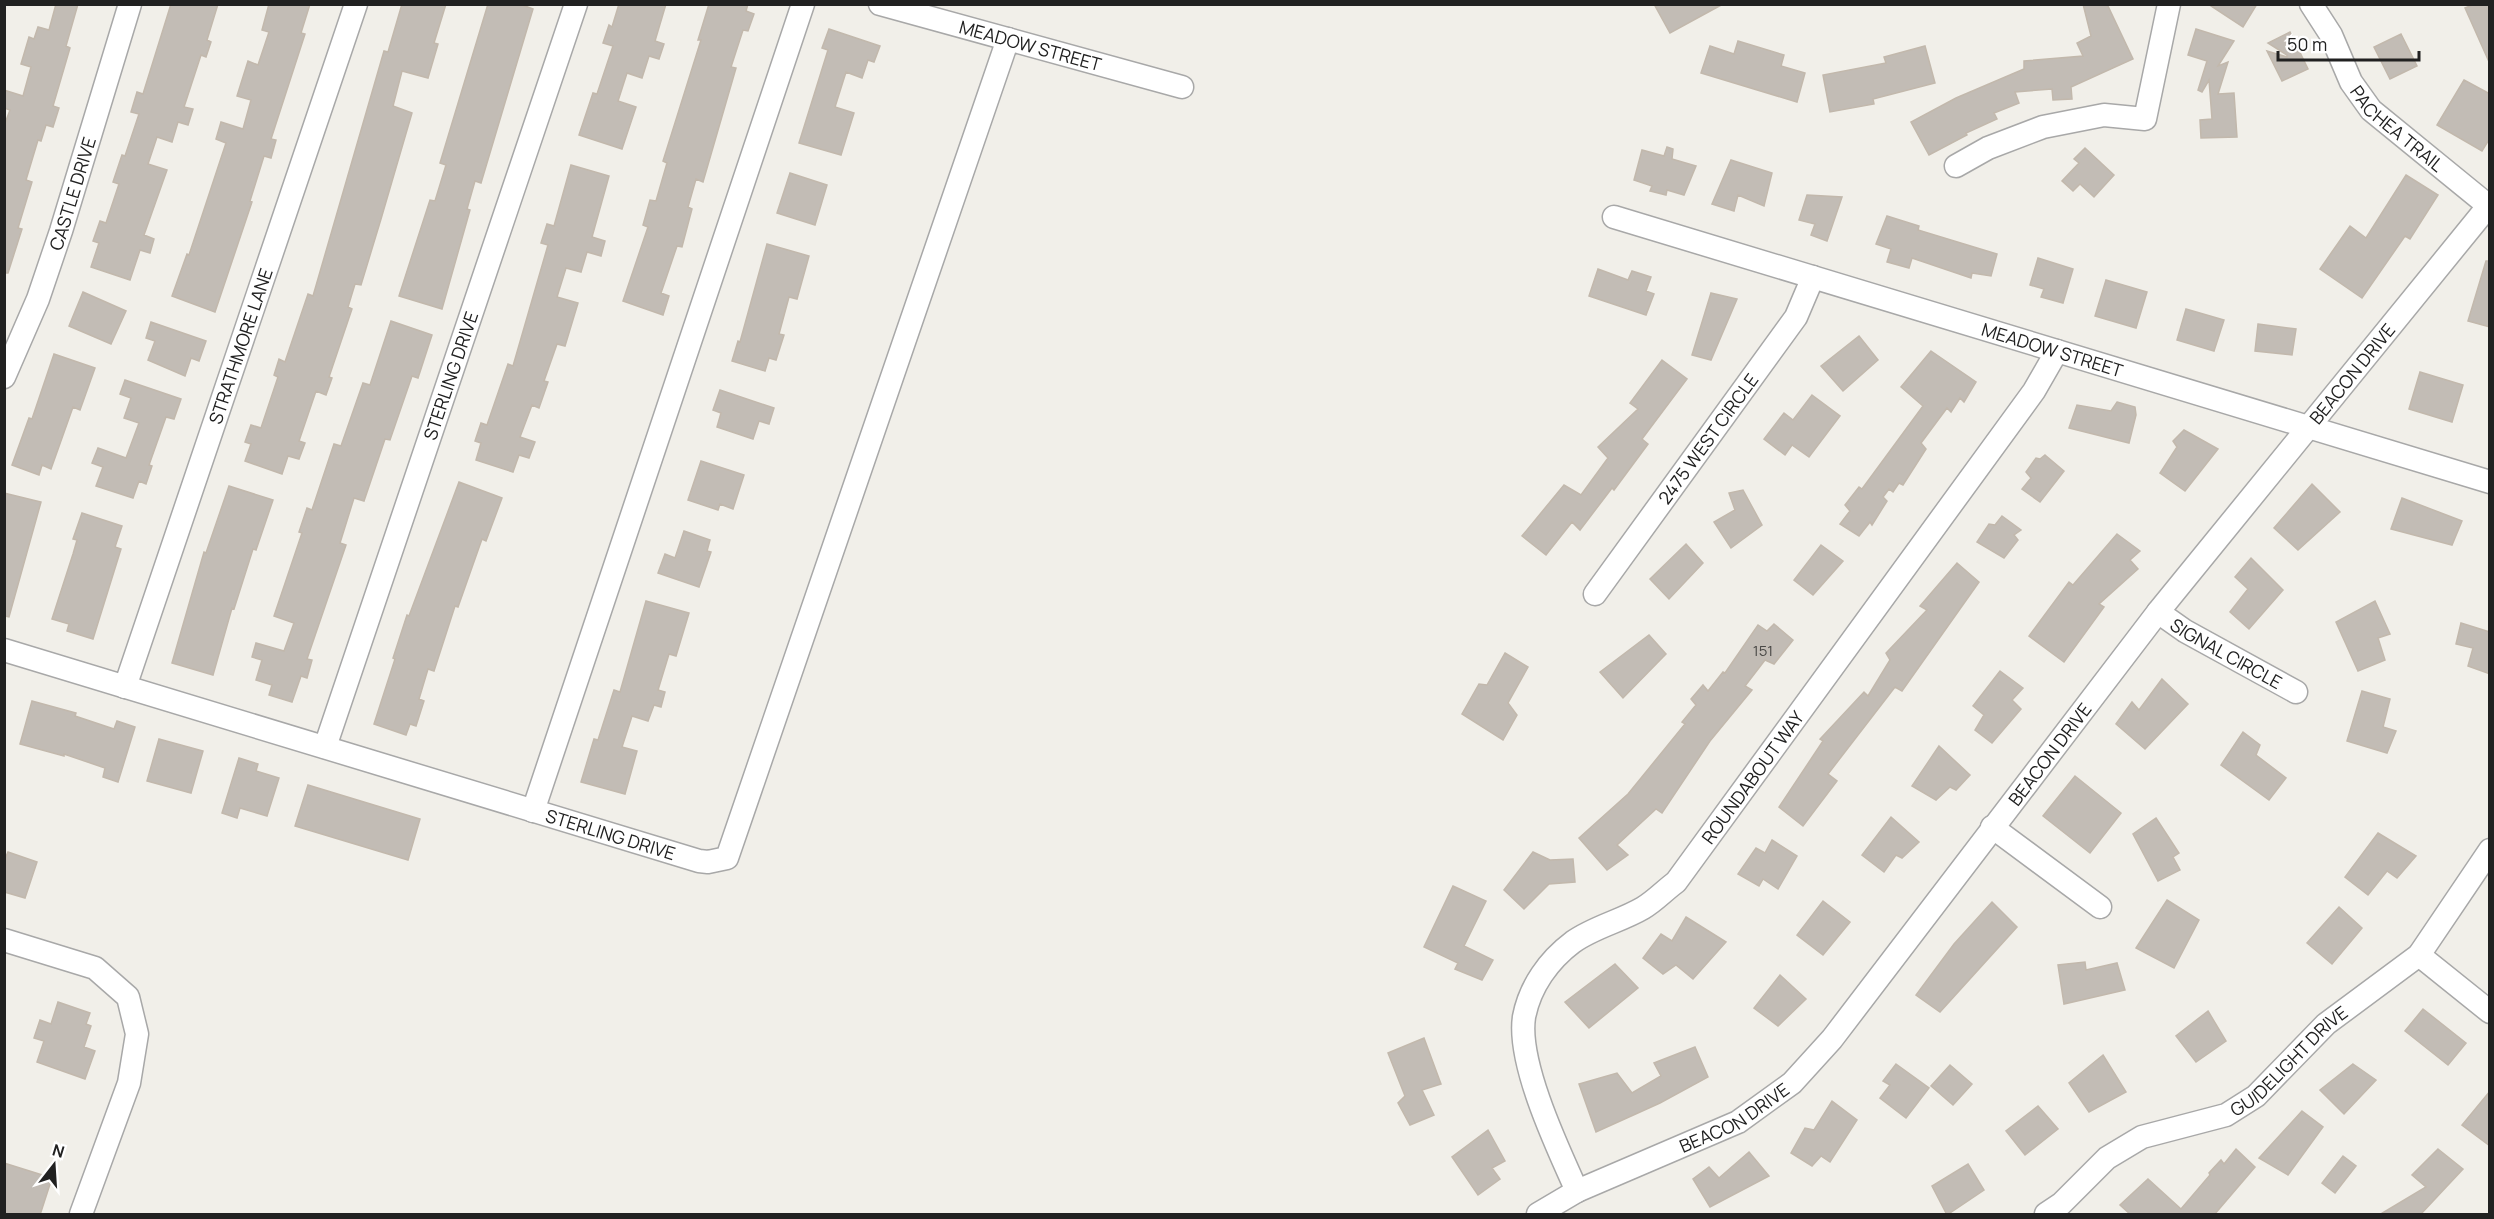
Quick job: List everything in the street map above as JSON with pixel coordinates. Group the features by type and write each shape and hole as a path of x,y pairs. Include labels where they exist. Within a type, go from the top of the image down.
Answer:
{"street":[{"name":"CASTLE DRIVE","path":"4,377 54,254 130,4"},
{"name":"STRATHMORE LANE","path":"125,687 356,4"},
{"name":"STERLING DRIVE","path":"325,747 576,4"},
{"path":"533,811 803,4"},
{"name":"MEADOW STREET","path":"880,4 1182,87"},
{"path":"1956,166 1988,148 2043,127 2104,115 2145,120 2169,4"},
{"name":"PACHEA TRAIL","path":"2311,4 2331,34 2351,82 2371,110 2489,205"},
{"name":"STERLING DRIVE","path":"4,650 699,861 708,862 727,858 1008,39"},
{"name":"BEACON DRIVE","path":"1538,1215 1577,1191 1738,1122 1792,1083 1833,1039 1992,827 2158,612 2489,205"},
{"name":"MEADOW STREET","path":"1614,217 2490,482"},
{"name":"2475 WEST CIRCLE","path":"1595,594 1796,317 1813,278"},
{"name":"ROUNDABOUT WAY","path":"1577,1191 1535,1087 1525,1049 1524,1018 1534,985 1552,960 1575,940 1644,908 1676,882 2034,391 2057,351"},
{"name":"SIGNAL CIRCLE","path":"2158,612 2185,631 2296,692"},
{"path":"1992,827 2100,907"},
{"name":"GUIDELIGHT DRIVE","path":"2059,1211 2107,1158 2142,1137 2226,1115 2256,1096 2326,1024 2419,955 2490,850"},
{"path":"4,940 95,968 128,997 137,1034 129,1083 81,1215"},
{"path":"2419,955 2490,1012"}],"building":[{"path":"56,4 78,4 66,46 70,48 53,106 59,108 53,127 46,125 41,141 38,140 26,180 32,182 18,228 22,229 8,273 4,273 4,126 10,110 4,108 4,90 23,96 31,67 21,64 29,37 34,39 38,27 49,30"},
{"path":"171,4 218,4 207,40 211,42 206,57 201,55 184,107 193,109 188,125 178,122 172,142 157,137 148,164 167,170 144,235 154,239 150,253 140,250 130,280 91,267 99,243 93,241 100,221 106,223 119,184 113,182 122,155 125,156 139,114 131,112 137,92 143,94"},
{"path":"269,4 310,4 301,33 305,34 271,139 276,140 271,158 264,156 250,201 252,202 215,312 172,296 187,254 189,255 226,143 216,139 221,122 243,129 251,100 237,96 248,61 258,65 269,32 262,30"},
{"path":"402,4 446,4 434,43 438,44 428,78 402,71 393,106 412,113 381,219 361,285 355,284 348,307 352,309 329,377 332,378 326,395 316,391 299,441 305,443 299,459 288,456 282,474 245,461 251,444 245,442 251,425 261,428 278,377 274,375 279,359 285,362 308,294 313,296 384,51 388,52"},
{"path":"488,4 520,4 533,9 481,183 475,181 467,209 470,210 442,309 399,296 430,200 435,201 446,165 440,163"},
{"path":"619,4 666,4 655,41 664,44 659,59 649,56 642,78 627,73 618,101 636,107 622,149 579,135 593,93 597,94 613,46 603,43 609,25 612,27"},
{"path":"709,4 748,4 746,11 754,14 748,31 743,30 731,67 736,68 703,182 696,179 688,207 692,209 682,247 677,246 661,293 669,296 663,315 623,301 648,227 643,225 650,200 656,201 667,163 663,161 701,40 698,40"},
{"path":"1654,4 1723,4 1670,33"},
{"path":"2083,4 2107,4 2133,59 2071,87 2072,99 2053,100 2052,89 2015,92 2019,103 1994,113 1997,119 1966,133 1967,135 1929,155 1911,122 1956,98 2024,69 2024,61 2083,56 2077,43 2091,36"},
{"path":"2208,4 2257,4 2243,27"},
{"path":"2475,4 2490,4 2490,64 2465,8"},
{"path":"829,29 880,46 874,62 868,60 862,78 846,72 835,107 854,113 841,155 799,143 828,50 822,48"},
{"path":"2196,29 2234,41 2218,66 2228,62 2218,94 2234,93 2237,137 2201,138 2200,120 2212,119 2209,80 2202,92 2198,90 2207,61 2188,55"},
{"path":"2290,32 2308,69 2282,81 2267,51 2287,57 2287,55 2268,43"},
{"path":"2401,34 2417,66 2390,79 2374,47"},
{"path":"1738,41 1784,55 1781,66 1805,73 1797,102 1701,73 1710,46 1734,54"},
{"path":"1925,46 1935,83 1873,99 1874,104 1830,112 1823,75 1886,63 1884,57"},
{"path":"2464,80 2490,94 2490,138 2482,151 2437,125"},
{"path":"1667,147 1673,149 1672,159 1696,166 1684,195 1667,190 1666,195 1650,191 1652,186 1634,180 1642,150 1664,156"},
{"path":"2085,148 2114,175 2094,197 2080,184 2073,191 2062,181 2079,163 2074,159"},
{"path":"1731,160 1772,173 1764,206 1738,195 1734,211 1712,204"},
{"path":"571,165 609,176 592,237 605,241 601,256 587,252 581,272 566,268 557,297 578,303 565,346 557,344 544,381 548,382 539,408 532,405 520,437 535,442 529,458 519,455 513,472 476,460 481,443 475,441 481,423 487,425 508,364 513,366 548,245 541,243 547,224 554,226"},
{"path":"790,173 827,185 815,225 777,213"},
{"path":"2406,175 2438,195 2410,239 2405,236 2362,298 2320,269 2350,226 2366,238"},
{"path":"1807,195 1842,197 1827,241 1811,235 1815,224 1799,220"},
{"path":"1887,216 1919,226 1918,230 1997,254 1991,276 1972,273 1971,278 1912,258 1909,268 1887,262 1891,249 1876,244"},
{"path":"767,244 809,256 797,299 789,297 779,334 784,335 776,360 769,358 765,371 732,361 738,341 740,342"},
{"path":"2038,258 2073,269 2063,303 2041,297 2044,289 2030,285"},
{"path":"2486,261 2490,261 2490,327 2468,321"},
{"path":"1598,269 1628,280 1632,271 1651,277 1646,291 1654,294 1646,315 1589,296"},
{"path":"2106,280 2147,292 2136,328 2095,316"},
{"path":"83,292 126,311 111,344 69,326"},
{"path":"1711,293 1737,299 1711,360 1692,355"},
{"path":"2186,309 2224,320 2214,351 2177,340"},
{"path":"391,321 432,335 418,378 412,376 390,440 385,439 364,501 354,498 340,543 346,545 307,659 312,660 307,678 301,676 292,702 269,695 272,685 256,680 262,660 252,657 256,643 284,651 294,623 274,616 302,533 299,532 307,508 312,510 334,444 341,446 363,383 370,385"},
{"path":"151,322 206,341 199,361 191,358 185,376 148,360 155,341 146,338"},
{"path":"2258,324 2296,329 2292,355 2255,351"},
{"path":"1859,336 1878,360 1843,391 1821,366"},
{"path":"1931,351 1976,382 1964,402 1960,398 1951,412 1947,408 1921,443 1926,449 1903,485 1899,483 1893,492 1889,489 1883,497 1887,501 1872,525 1870,522 1859,536 1840,524 1850,511 1845,505 1859,487 1862,489 1923,406 1901,387"},
{"path":"54,354 95,368 80,410 73,407 51,469 42,465 39,475 12,465 29,418 32,419"},
{"path":"1662,360 1687,379 1642,439 1648,444 1614,490 1612,488 1580,530 1572,522 1546,555 1522,536 1564,485 1581,495 1608,458 1598,447 1638,409 1630,403"},
{"path":"2420,372 2463,385 2452,422 2409,409"},
{"path":"125,380 181,399 174,419 166,417 149,465 152,466 146,484 139,481 133,498 96,486 103,467 92,463 98,448 126,458 139,423 124,418 131,398 120,394"},
{"path":"720,390 774,408 769,424 759,421 753,439 717,427 721,413 713,410"},
{"path":"1812,395 1840,416 1809,457 1792,445 1785,455 1764,439 1784,413 1793,420"},
{"path":"2117,402 2135,407 2136,415 2129,443 2069,428 2077,405 2111,411"},
{"path":"2184,430 2218,449 2185,491 2160,473 2177,447 2173,441"},
{"path":"2045,455 2064,471 2040,502 2022,489 2031,478 2026,472 2036,458 2040,459"},
{"path":"701,461 744,475 733,509 720,504 718,510 688,500"},
{"path":"459,482 502,498 486,541 482,539 458,607 455,606 434,671 428,669 419,699 424,701 416,726 410,724 406,735 374,724 407,615 409,616"},
{"path":"2312,484 2340,512 2298,550 2274,528"},
{"path":"229,486 273,500 256,550 253,549 234,609 232,608 213,675 172,663 204,552 206,553"},
{"path":"1743,490 1762,525 1731,548 1714,522 1735,510 1729,493"},
{"path":"4,493 41,502 9,617 4,616"},
{"path":"2402,498 2462,521 2452,545 2391,529"},
{"path":"82,513 122,526 115,547 121,549 93,639 67,631 69,624 52,619 77,540 73,539"},
{"path":"2002,516 2021,530 2014,535 2018,540 2004,558 1977,542 1989,524 1995,525"},
{"path":"684,531 710,540 707,551 711,552 699,587 658,573 665,554 675,558"},
{"path":"2117,534 2140,551 2130,560 2138,569 2099,604 2104,607 2064,662 2029,636 2069,582 2073,585"},
{"path":"1686,544 1703,563 1669,599 1650,579"},
{"path":"1821,545 1843,561 1813,595 1794,580"},
{"path":"2251,558 2283,590 2249,629 2230,612 2248,589 2235,577"},
{"path":"1957,563 1979,582 1902,691 1895,687 1828,774 1837,781 1803,826 1779,807 1823,741 1820,739 1864,692 1868,696 1890,660 1886,653 1927,610 1920,606"},
{"path":"646,601 689,613 676,656 669,654 658,690 665,692 661,707 654,705 648,721 632,716 622,747 637,751 625,794 581,782 594,739 598,740 614,690 620,692"},
{"path":"2375,601 2390,634 2378,638 2385,660 2358,671 2336,622"},
{"path":"2461,623 2490,632 2490,674 2468,666 2473,648 2456,644"},
{"path":"1774,624 1793,640 1774,664 1765,660 1745,686 1752,690 1710,741 1662,813 1656,809 1617,845 1628,855 1607,870 1579,838 1628,794 1685,724 1682,722 1696,705 1691,699 1703,685 1708,691 1723,672 1725,673 1758,625 1767,631"},
{"path":"1649,635 1666,654 1623,698 1600,672"},
{"path":"1505,653 1528,667 1508,703 1517,715 1503,740 1462,714 1479,684 1487,685"},
{"path":"2000,671 2023,688 2012,700 2021,709 1992,743 1975,730 1984,715 1973,706"},
{"path":"2162,679 2188,704 2145,749 2116,724 2132,702 2139,710"},
{"path":"2362,691 2390,699 2383,727 2396,731 2387,753 2347,741"},
{"path":"32,701 76,713 75,716 114,729 117,721 135,727 118,782 103,777 105,768 64,754 64,756 20,744"},
{"path":"2243,732 2260,745 2256,755 2286,778 2269,800 2221,765"},
{"path":"159,739 203,751 191,793 147,781"},
{"path":"1939,746 1970,775 1956,790 1950,787 1936,800 1912,786"},
{"path":"239,758 258,764 256,771 279,778 267,816 240,808 237,818 222,813"},
{"path":"2075,776 2121,813 2090,853 2043,816"},
{"path":"308,785 420,819 408,860 295,826"},
{"path":"1891,817 1919,842 1902,858 1896,855 1884,872 1862,855"},
{"path":"2156,818 2179,853 2173,857 2180,870 2158,881 2133,834"},
{"path":"2378,833 2416,856 2397,878 2387,871 2368,895 2345,877"},
{"path":"1772,840 1797,856 1778,889 1763,879 1759,886 1738,874 1756,848 1765,853"},
{"path":"8,852 37,862 25,898 4,892 4,861"},
{"path":"1533,852 1550,860 1573,859 1575,882 1549,884 1524,909 1504,890"},
{"path":"1453,886 1486,901 1464,946 1493,960 1482,980 1455,969 1458,963 1424,947"},
{"path":"2167,900 2199,920 2174,968 2136,948"},
{"path":"1823,901 1850,922 1823,955 1797,935"},
{"path":"1992,902 2017,927 1940,1012 1916,995 1954,944"},
{"path":"2339,907 2362,928 2332,964 2307,943"},
{"path":"1686,917 1726,942 1693,979 1676,965 1663,974 1643,958 1661,934 1672,941"},
{"path":"2085,962 2086,970 2117,963 2125,990 2064,1004 2058,965"},
{"path":"1615,964 1638,988 1589,1028 1565,1002"},
{"path":"1780,975 1806,999 1778,1026 1754,1008"},
{"path":"58,1002 90,1013 86,1024 91,1026 84,1047 95,1051 85,1079 37,1062 44,1041 34,1038 40,1020 51,1024"},
{"path":"2423,1009 2466,1043 2448,1065 2405,1031"},
{"path":"2208,1011 2226,1041 2196,1062 2176,1036"},
{"path":"1424,1038 1441,1084 1422,1090 1434,1115 1410,1125 1398,1103 1405,1096 1388,1053"},
{"path":"1695,1047 1708,1077 1660,1103 1596,1132 1579,1084 1617,1073 1632,1093 1661,1076 1654,1063"},
{"path":"2103,1055 2126,1092 2089,1112 2069,1083"},
{"path":"1896,1064 1929,1088 1906,1118 1880,1098 1890,1085 1883,1081"},
{"path":"2353,1064 2376,1080 2344,1114 2320,1090"},
{"path":"1950,1065 1972,1084 1953,1105 1931,1086"},
{"path":"2490,1091 2490,1146 2462,1125"},
{"path":"1832,1101 1857,1120 1830,1162 1821,1156 1812,1166 1791,1153 1805,1128 1814,1130"},
{"path":"2038,1106 2058,1129 2025,1155 2006,1131"},
{"path":"2302,1111 2323,1127 2288,1175 2259,1158"},
{"path":"1488,1130 1505,1161 1492,1168 1500,1179 1478,1195 1452,1157"},
{"path":"2236,1149 2255,1167 2214,1215 2131,1215 2120,1205 2148,1179 2181,1209 2210,1175 2209,1173 2221,1160 2224,1164"},
{"path":"2438,1149 2463,1169 2420,1215 2379,1215 2426,1187 2412,1175"},
{"path":"1749,1152 1769,1176 1710,1207 1693,1179 1709,1167 1719,1178"},
{"path":"2343,1156 2356,1166 2335,1193 2322,1183"},
{"path":"4,1163 52,1178 40,1215 4,1215"},
{"path":"1968,1164 1984,1190 1947,1215 1932,1186"}]}
